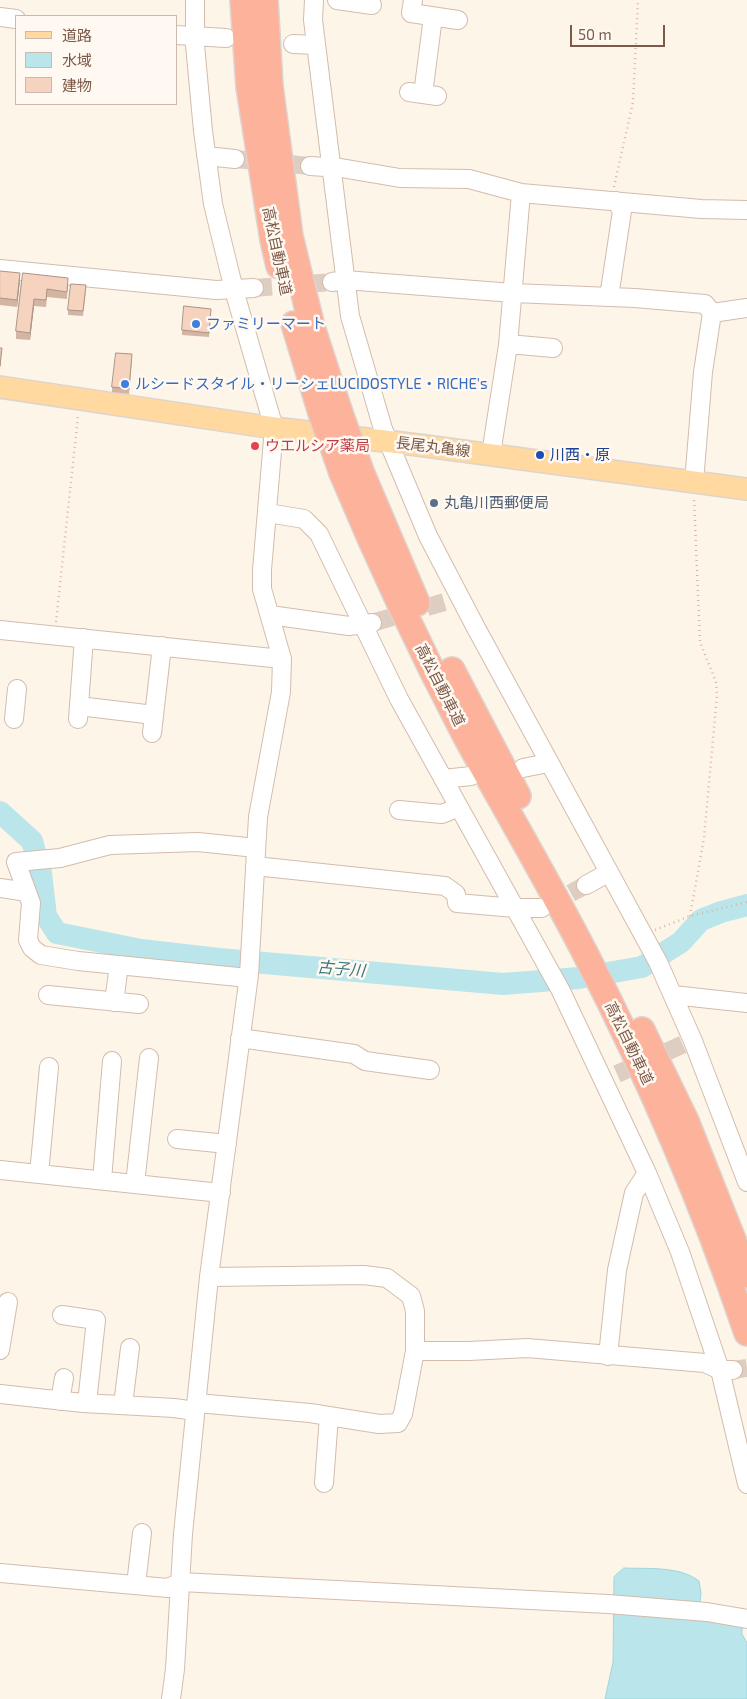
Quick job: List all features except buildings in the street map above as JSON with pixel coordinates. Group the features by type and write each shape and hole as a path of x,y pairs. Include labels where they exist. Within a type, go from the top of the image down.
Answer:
{"highway":[{"name":"高松自動車道","path":"243,0 249,87 273,240 296,332 331,413 352,474 370,540 465,734 593,951 617,998 686,1121 747,1275"},
{"name":"高松自動車道","path":"265,0 270,86 290,236 331,413"},
{"name":"高松自動車道","path":"617,998 719,1249 747,1333"}],"main road":[{"name":"長尾丸亀線","path":"0,387 274,428 491,454 747,489"}],"street":[{"path":"171,1699 209,1277 249,976 258,817 281,692 282,658 262,589 274,428 234,290 213,204 206,156 195,36 195,0"},
{"path":"314,0 313,20 332,168 338,281 388,442 456,598 658,962 673,995 688,1042 747,1182"},
{"path":"337,0 372,5"},
{"path":"413,0 411,14 458,20"},
{"path":"423,94 433,17"},
{"path":"0,18 15,19"},
{"path":"178,35 226,38"},
{"path":"293,44 316,45"},
{"path":"206,156 235,159"},
{"path":"310,166 400,178 469,179 521,193 701,209 747,210"},
{"path":"491,454 508,344 521,193"},
{"path":"609,297 622,211 616,201"},
{"path":"0,269 234,290 254,288"},
{"path":"338,281 704,304 712,313"},
{"path":"712,313 747,308"},
{"path":"694,482 703,372 712,313"},
{"path":"508,344 553,348"},
{"path":"268,513 304,519 313,526 369,623 399,699 552,976 611,1078 647,1173 727,1370 747,1484"},
{"path":"270,615 349,626 369,623"},
{"path":"0,630 282,658"},
{"path":"84,638 79,712 153,724 162,646"},
{"path":"523,768 548,763"},
{"path":"443,780 471,776"},
{"path":"399,810 442,814 459,807"},
{"path":"249,976 119,965 40,955 32,948 27,931 30,903 16,862 22,860 45,860 110,845 198,842 256,848"},
{"path":"255,866 445,886 456,894 457,903 515,908 542,908"},
{"path":"586,884 608,873"},
{"path":"0,888 27,892"},
{"path":"114,1002 119,965"},
{"path":"673,995 747,1003"},
{"path":"48,996 140,1004"},
{"path":"240,1038 354,1054 365,1061 430,1070"},
{"path":"135,1184 149,1058"},
{"path":"102,1180 112,1062"},
{"path":"39,1174 49,1067"},
{"path":"177,1139 227,1144"},
{"path":"0,1170 221,1193"},
{"path":"608,1356 617,1270 634,1193 647,1173"},
{"path":"0,1394 87,1403 196,1407 329,1416 379,1424 398,1423 403,1414 415,1351 415,1311 411,1296 387,1278 364,1275 209,1277"},
{"path":"0,1350 8,1302"},
{"path":"62,1315 96,1320 87,1403"},
{"path":"123,1405 130,1348"},
{"path":"415,1351 526,1348 705,1363 727,1370"},
{"path":"60,1401 64,1378"},
{"path":"324,1482 329,1416"},
{"path":"136,1585 142,1533"},
{"path":"0,1574 168,1588 181,1582 608,1604 707,1612 747,1619"}],"path":[{"path":"616,201 614,181 633,102 638,0"},
{"path":"55,635 80,399"},
{"path":"690,916 704,838 717,695 716,682 700,642 694,482"},
{"path":"645,940 690,916 747,902"}],"water":[{"path":"624,1568 663,1569 691,1576 699,1581 701,1593 698,1620 742,1624 742,1634 747,1643 747,1699 605,1699 613,1662 614,1577"}],"waterway":[{"name":"古子川","path":"0,812 32,841 41,873 46,916 57,933 141,950 219,959 503,984 579,978 642,967 681,942 701,920 747,905"}],"tunnel":[{"path":"235,159 310,166"},
{"path":"254,288 332,282"},
{"path":"375,622 452,600"},
{"path":"547,906 586,885"},
{"path":"617,1074 684,1044"},
{"path":"733,1370 747,1368"}],"place":[{"name":"ファミリーマート","path":"196,324"},
{"name":"ルシードスタイル・リーシェLUCIDOSTYLE・RICHE's","path":"125,384"},
{"name":"ウエルシア薬局","path":"255,446"},
{"name":"川西・原","path":"540,455"},
{"name":"丸亀川西郵便局","path":"434,503"}]}
